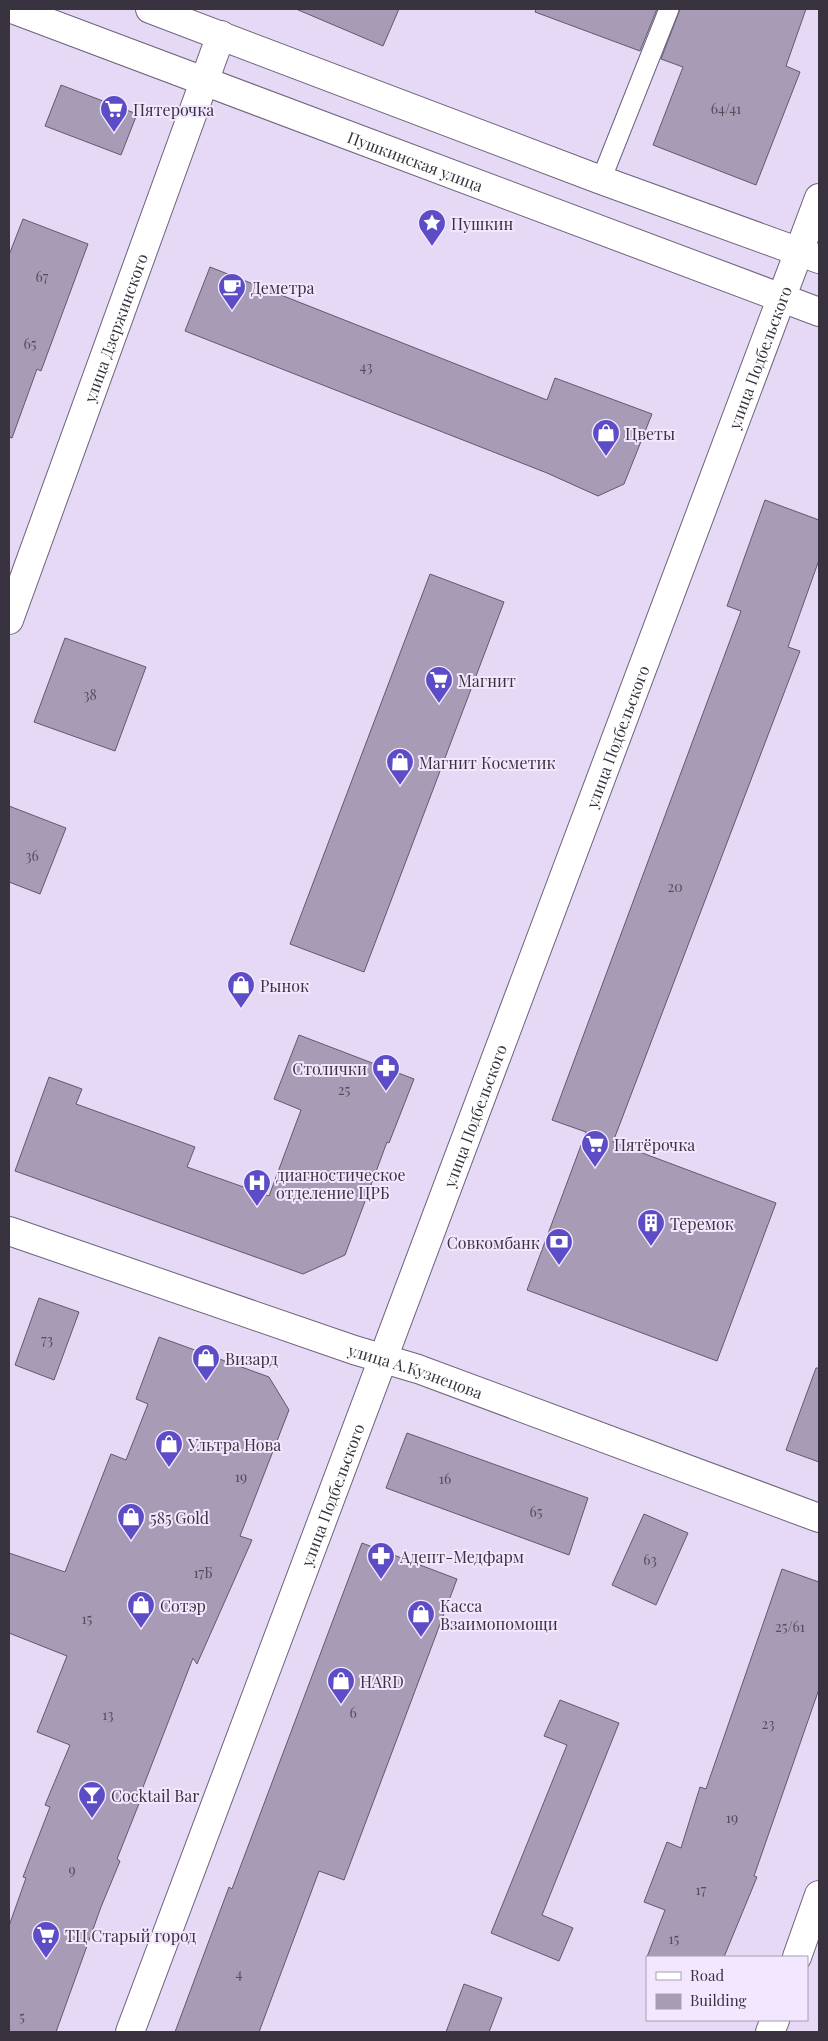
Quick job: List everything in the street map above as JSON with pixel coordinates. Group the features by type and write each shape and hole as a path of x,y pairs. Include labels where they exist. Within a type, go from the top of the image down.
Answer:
{"main road":[{"name":"Пушкинская улица","path":"12,9 819,312"},
{"path":"150,9 601,180 809,255"},
{"name":"улица Дзержинского","path":"9,620 221,35"},
{"name":"улица Подбельского","path":"130,2032 385,1359 781,298 809,255 819,198"},
{"name":"улица А.Кузнецова","path":"9,1230 354,1350 418,1369 819,1518"},
{"path":"797,1956 819,1895"}],"lane":[{"path":"601,180 669,9"}],"building":[{"path":"296,9 399,9 383,46"},
{"path":"536,9 657,9 640,51 535,12"},
{"path":"680,9 806,9 786,66 800,72 756,185 653,145 683,67 661,59"},
{"path":"61,85 137,114 121,155 45,126"},
{"path":"23,219 88,244 41,371 37,369 12,438 9,437 9,255"},
{"path":"210,267 547,400 555,378 652,414 624,484 598,496 547,473 185,331"},
{"path":"765,500 819,520 819,560 788,647 800,651 613,1142 776,1203 717,1361 527,1290 586,1132 552,1120 741,611 727,606"},
{"path":"430,574 504,602 364,972 290,944"},
{"path":"65,638 146,667 115,751 34,722"},
{"path":"9,806 66,828 40,894 9,882"},
{"path":"299,1035 414,1079 389,1143 387,1142 345,1255 303,1274 15,1171 49,1077 82,1089 76,1104 195,1147 187,1167 269,1196 301,1110 274,1099"},
{"path":"39,1298 79,1312 54,1380 15,1365"},
{"path":"159,1337 269,1377 289,1410 240,1536 252,1540 197,1664 193,1658 138,1800 140,1801 117,1859 120,1861 101,1907 56,2032 9,2032 9,1926 26,1878 23,1877 50,1807 45,1805 70,1745 37,1732 67,1656 9,1633 9,1553 65,1572 111,1454 126,1460 148,1404 136,1399"},
{"path":"816,1368 819,1368 819,1462 786,1450"},
{"path":"407,1433 588,1498 569,1555 386,1488"},
{"path":"644,1514 688,1533 656,1605 612,1585"},
{"path":"362,1543 457,1579 344,1880 319,1871 259,2032 175,2032 229,1887 232,1889"},
{"path":"782,1569 819,1582 819,1689 754,1876 757,1877 724,1956 647,1956 665,1910 644,1902 667,1842 681,1848 700,1787 706,1789"},
{"path":"560,1700 619,1723 542,1915 573,1928 559,1961 491,1933 567,1745 544,1736"},
{"path":"464,1984 502,1998 489,2032 446,2032"}],"place":[{"name":"Пятерочка","path":"114,133"},
{"name":"Пушкин","path":"432,247"},
{"name":"Деметра","path":"232,311"},
{"name":"Цветы","path":"606,457"},
{"name":"Магнит","path":"439,704"},
{"name":"Магнит Косметик","path":"400,786"},
{"name":"Рынок","path":"241,1009"},
{"name":"Столички","path":"386,1092"},
{"name":"Пятёрочка","path":"595,1168"},
{"name":"диагностическое отделение ЦРБ","path":"257,1207"},
{"name":"Теремок","path":"651,1247"},
{"name":"Совкомбанк","path":"559,1266"},
{"name":"Визард","path":"206,1382"},
{"name":"Ультра Нова","path":"169,1468"},
{"name":"585 Gold","path":"131,1541"},
{"name":"Адепт-Медфарм","path":"381,1580"},
{"name":"Сотэр","path":"141,1629"},
{"name":"Касса Взаимопомощи","path":"421,1638"},
{"name":"HARD","path":"341,1705"},
{"name":"Cocktail Bar","path":"92,1819"},
{"name":"ТЦ Старый город","path":"46,1959"}]}
